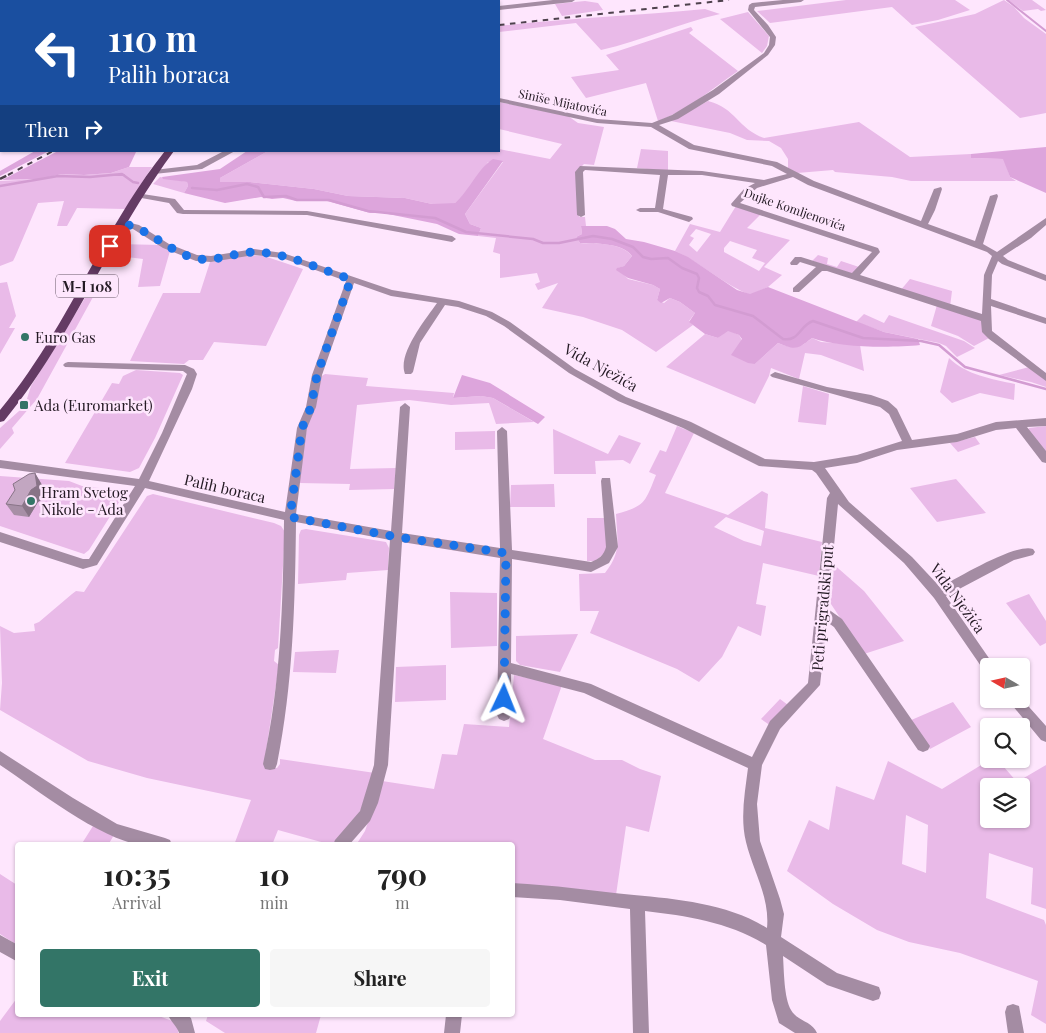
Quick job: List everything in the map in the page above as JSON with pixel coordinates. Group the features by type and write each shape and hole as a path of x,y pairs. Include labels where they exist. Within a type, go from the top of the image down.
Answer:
{"main road":[{"name":"M-I 108","path":"0,418 26,386 61,333 139,195 169,152"}],"street":[{"path":"500,8 572,0"},
{"path":"653,125 675,117 716,92 770,50 773,37 752,10 752,6 801,0"},
{"name":"Siniše Mijatovića","path":"500,100 597,121 653,125"},
{"name":"Dujke Komljenovića","path":"653,125 692,147 774,164 811,183 990,250 1005,262 1046,278"},
{"path":"154,172 199,167 229,152"},
{"path":"581,215 579,172 584,168 664,173 702,173 762,182"},
{"path":"659,210 664,173"},
{"name":"Dujke Komljenovića","path":"795,174 762,182 747,190 735,204 875,250 876,252 853,277"},
{"path":"923,225 931,210 938,189"},
{"path":"139,195 172,201 183,212 307,213 452,239"},
{"path":"978,245 994,196"},
{"path":"640,210 659,210 689,219"},
{"path":"1046,221 994,257 989,271 986,301 987,332 1046,378"},
{"name":"Vida Nježića","path":"122,224 136,226 166,246 196,258 211,259 254,252 268,253 293,258 390,293 458,304 498,319 550,357 601,388 644,409 688,425 754,460 771,465 803,464 814,466 820,470 845,505 908,560 938,594 982,658"},
{"path":"794,264 798,259 986,319"},
{"path":"796,290 819,269 828,268"},
{"path":"270,764 278,726 286,669 290,517 302,428 311,407 317,375 351,279"},
{"path":"408,372 409,361 417,340 443,301"},
{"path":"986,301 1046,321"},
{"path":"0,537 88,564 93,562 142,484 168,432 191,378 191,371 185,368 68,365"},
{"path":"775,375 884,404 893,412 909,444"},
{"path":"343,842 365,816 371,803 381,766 406,407"},
{"path":"814,466 857,459 888,448 957,438 996,426 1046,422"},
{"path":"1019,424 1046,458"},
{"path":"502,430 506,553 504,715"},
{"name":"Palih boraca","path":"0,464 58,473 127,480 290,517 397,537 585,567 591,567 603,562 609,556 612,547 606,481"},
{"name":"Palih boraca","path":"0,471 58,473"},
{"name":"Peti prigradski put","path":"790,1033 777,984 773,940 776,914 773,899 757,857 750,823 752,784 755,765 775,725 814,685 827,545 833,498 836,492"},
{"path":"938,594 1011,556 1029,552"},
{"path":"822,612 838,623 923,746"},
{"path":"505,668 586,688 755,765"},
{"path":"1022,708 1046,736"},
{"path":"0,757 68,803 114,830 155,842"},
{"path":"515,890 537,890 637,902 716,915 753,928 833,979 873,993"},
{"path":"637,902 641,1033"},
{"path":"0,943 15,952"},
{"path":"1013,1012 1016,1033"},
{"path":"178,1017 185,1024 187,1033"},
{"path":"452,1033 454,1017"},
{"path":"785,1017 809,1033"}],"shaded area":[{"path":"846,0 955,0 970,10 938,20 912,25 892,7 770,23 757,11"},
{"path":"1004,0 1046,34 1046,113 1020,118 915,27 975,14"},
{"path":"1008,0 1032,0 1046,10 1023,11"},
{"path":"585,1 598,3 603,10 562,16 555,4"},
{"path":"705,9 720,14 601,50 576,23 500,32 500,26"},
{"path":"748,12 769,36 767,46 762,53 720,19"},
{"path":"691,27 693,30 689,33 738,71 700,99 658,121 646,83 586,98 571,77 619,70 606,55"},
{"path":"708,101 725,108 748,129 764,138 859,122 910,157 971,154 971,158 1004,159 1010,177 1016,181 911,181 892,177 835,172 833,170 797,173 788,168 788,159 781,148 769,141 747,140 730,133 671,121"},
{"path":"500,102 568,116 578,123 604,127 594,165 584,164 577,171 579,217 585,217 586,226 581,226 582,234 576,237 580,243 615,246 627,251 632,256 624,266 618,268 628,279 653,285 660,289 657,300 664,303 670,298 680,302 695,313 689,321 693,325 656,352 622,330 583,317 542,308 558,283 538,290 535,284 540,282 537,273 500,278 500,254 493,252 496,238 478,236 481,228 470,224 465,214 503,162 488,162 467,192 455,203 448,205 432,204 405,198 348,196 314,189 250,182 220,182 220,178 266,152 500,152 500,149 550,159 562,144 500,129"},
{"path":"1046,147 1046,193 1010,177 1003,159 971,158 971,154"},
{"path":"641,149 668,151 668,171 637,168"},
{"path":"33,152 47,152 0,176 0,171"},
{"path":"56,152 136,152 129,167 111,173 62,174 40,179 2,180"},
{"path":"246,152 266,152 220,178 220,182 250,182 314,189 348,196 405,198 432,204 455,203 488,163 493,159 503,161 465,214 470,224 481,228 478,236 459,234 437,224 383,213 370,213 327,201 296,201 283,198 261,197 225,203 184,193 188,186 187,182 163,179 162,177 220,169"},
{"path":"129,167 152,167 125,209 77,208 67,226 57,226 64,201 38,203 13,261 0,266 0,181 40,179 62,174 111,173"},
{"path":"160,177 187,182 188,186 184,193 153,184"},
{"path":"736,206 762,213 747,228 790,240 764,267 782,275 768,287 750,295 675,251 690,224 720,232","holes":["696,229 711,234 697,252 689,245 694,238 690,236","730,241 757,250 752,258 765,263 759,271 724,252 724,248"]},
{"path":"581,226 607,226 615,229 626,239 675,251 688,257 737,290 750,294 768,287 884,332 918,339 920,345 895,347 865,346 836,344 812,338 796,348 778,343 755,364 748,363 731,355 742,339 739,335 728,331 718,338 705,334 689,322 695,313 680,302 670,298 661,303 657,300 660,289 653,285 628,278 616,270 624,266 632,256 628,251 615,246 580,243 576,237 582,234"},
{"path":"118,244 160,245 170,251 160,286 138,287 143,259 111,255"},
{"path":"245,255 264,256 303,269 266,346 214,342 203,360 189,360 184,364 130,361 163,293 200,293 210,262"},
{"path":"818,255 828,258 827,264 837,267 841,261 859,267 853,274 812,261"},
{"path":"910,279 952,291 950,307 900,291"},
{"path":"7,282 16,316 9,328 15,328 0,354 0,283"},
{"path":"93,297 37,399 12,428 14,433 0,449 0,428 28,403 26,402 31,386 85,298"},
{"path":"937,305 981,319 989,338 974,346 958,336 931,326"},
{"path":"864,314 884,323 889,315 964,341 975,348 957,357 946,346 939,343 884,332 856,322"},
{"path":"728,330 739,335 755,364 778,343 796,347 812,338 821,342 860,345 864,371 821,355 805,353 799,379 771,368 755,404 666,367 705,334 718,338"},
{"path":"949,358 963,369 988,378 1015,384 1014,400 980,393 952,403 940,392"},
{"path":"1029,367 1046,380 1046,387 999,375"},
{"path":"136,370 180,373 183,375 155,438 139,468 130,472 65,463 112,383 119,384 123,376"},
{"path":"325,374 368,378 366,386 454,393 453,398 481,396 493,398 534,422 496,424 489,403 451,405 409,400 357,405 350,469 396,468 394,489 349,490 350,484 299,483 307,427 320,377"},
{"path":"462,375 490,383 545,417 538,424 493,398 481,396 453,398"},
{"path":"803,386 829,394 826,425 798,422"},
{"path":"677,426 694,433 665,493 728,515 762,491 768,494 765,528 822,542 819,576 763,563 756,604 766,606 761,636 738,626 722,657 699,682 677,669 590,633 599,611 580,611 579,574 605,573 610,566 614,559 617,545 616,514 638,506 643,502 656,475 649,472 660,450 666,452","holes":["726,517 764,531 761,546 744,541 714,527"]},
{"path":"1046,426 1046,453 1028,430 1029,428"},
{"path":"553,429 608,454 619,435 641,443 630,464 623,460 595,461 596,474 554,474"},
{"path":"495,431 495,449 455,450 455,432"},
{"path":"975,437 980,444 958,452 950,443"},
{"path":"0,476 69,481 82,486 126,491 89,550 84,554 0,526"},
{"path":"956,479 986,513 937,522 910,488"},
{"path":"554,484 555,507 510,507 511,485"},
{"path":"153,494 274,523 281,526 285,532 278,648 275,650 274,661 279,665 264,765 277,768 280,764 280,759 375,773 367,800 353,822 335,842 321,842 278,830 273,842 235,842 251,800 147,778 88,761 0,710 2,683 0,626 14,633 35,631 34,624 39,622 76,591 84,592 147,496"},
{"path":"587,518 606,518 606,552 595,561 587,561"},
{"path":"306,529 386,542 389,548 388,570 347,573 346,580 298,584 299,535 301,530"},
{"path":"831,562 864,591 904,641 864,654 829,601"},
{"path":"450,592 497,593 497,646 451,648"},
{"path":"1029,594 1046,621 1046,643 1040,646 1006,603"},
{"path":"578,634 560,672 520,665 516,661 516,636"},
{"path":"339,650 336,673 293,672 295,652"},
{"path":"446,665 446,700 395,702 396,667"},
{"path":"514,675 562,685 543,739 595,760 622,760 661,776 649,832 626,826 616,895 515,887 515,842 358,842 365,831 382,781 434,789 442,754 457,755 464,724 509,727"},
{"path":"780,699 788,705 771,726 761,719"},
{"path":"953,702 971,727 930,749 909,721"},
{"path":"888,761 942,789 980,766 980,768 1005,768 1014,778 980,778 980,828 1030,828 1030,778 1024,778 1046,765 1046,909 1031,904 1033,868 989,853 986,898 1044,920 1046,925 1046,1024 1031,1015 1038,981 960,953 909,942 877,930 833,904 787,871 809,820 829,830 836,786 874,800","holes":["906,815 928,825 926,873 902,864"]},
{"path":"93,826 114,835 110,842 83,842"},
{"path":"0,874 15,884 15,944 0,934"},
{"path":"15,1001 15,1017 162,1017 178,1023 178,1033 0,1033 0,1021"},
{"path":"207,1017 320,1017 316,1033 225,1033 206,1021"}],"building":[{"path":"35,473 37,486 31,490 22,506 6,504 15,490 13,484 29,474"}],"waterway":[{"path":"1007,0 1046,31"},
{"path":"114,175 123,175"},
{"path":"0,186 58,176 123,175"},
{"path":"123,175 133,182 138,183"},
{"path":"192,188 217,190 247,184 258,187 264,197 286,196 297,200 329,200 368,211 435,218 466,232 533,239 543,243 559,243 593,236 612,239 633,247 643,257 651,259 668,258 682,268 697,274 699,278 697,288 699,292 708,296 715,305 753,316 783,339 793,338 813,321 863,338 921,341 939,345 965,367 1046,389"}],"railway":[{"path":"500,25 729,0"},
{"path":"8,175 51,152"},
{"path":"0,179 8,175"}],"place":[{"name":"Euro Gas","path":"25,337"},
{"name":"Ada (Euromarket)","path":"24,405"},
{"name":"Hram Svetog Nikole - Ada","path":"31,501"}],"route":[{"path":"110,246 122,224 130,225 143,230 173,250 196,258 211,259 249,252 262,252 293,258 351,279 317,375 311,407 298,441 290,517 397,537 506,553 504,699"}]}
